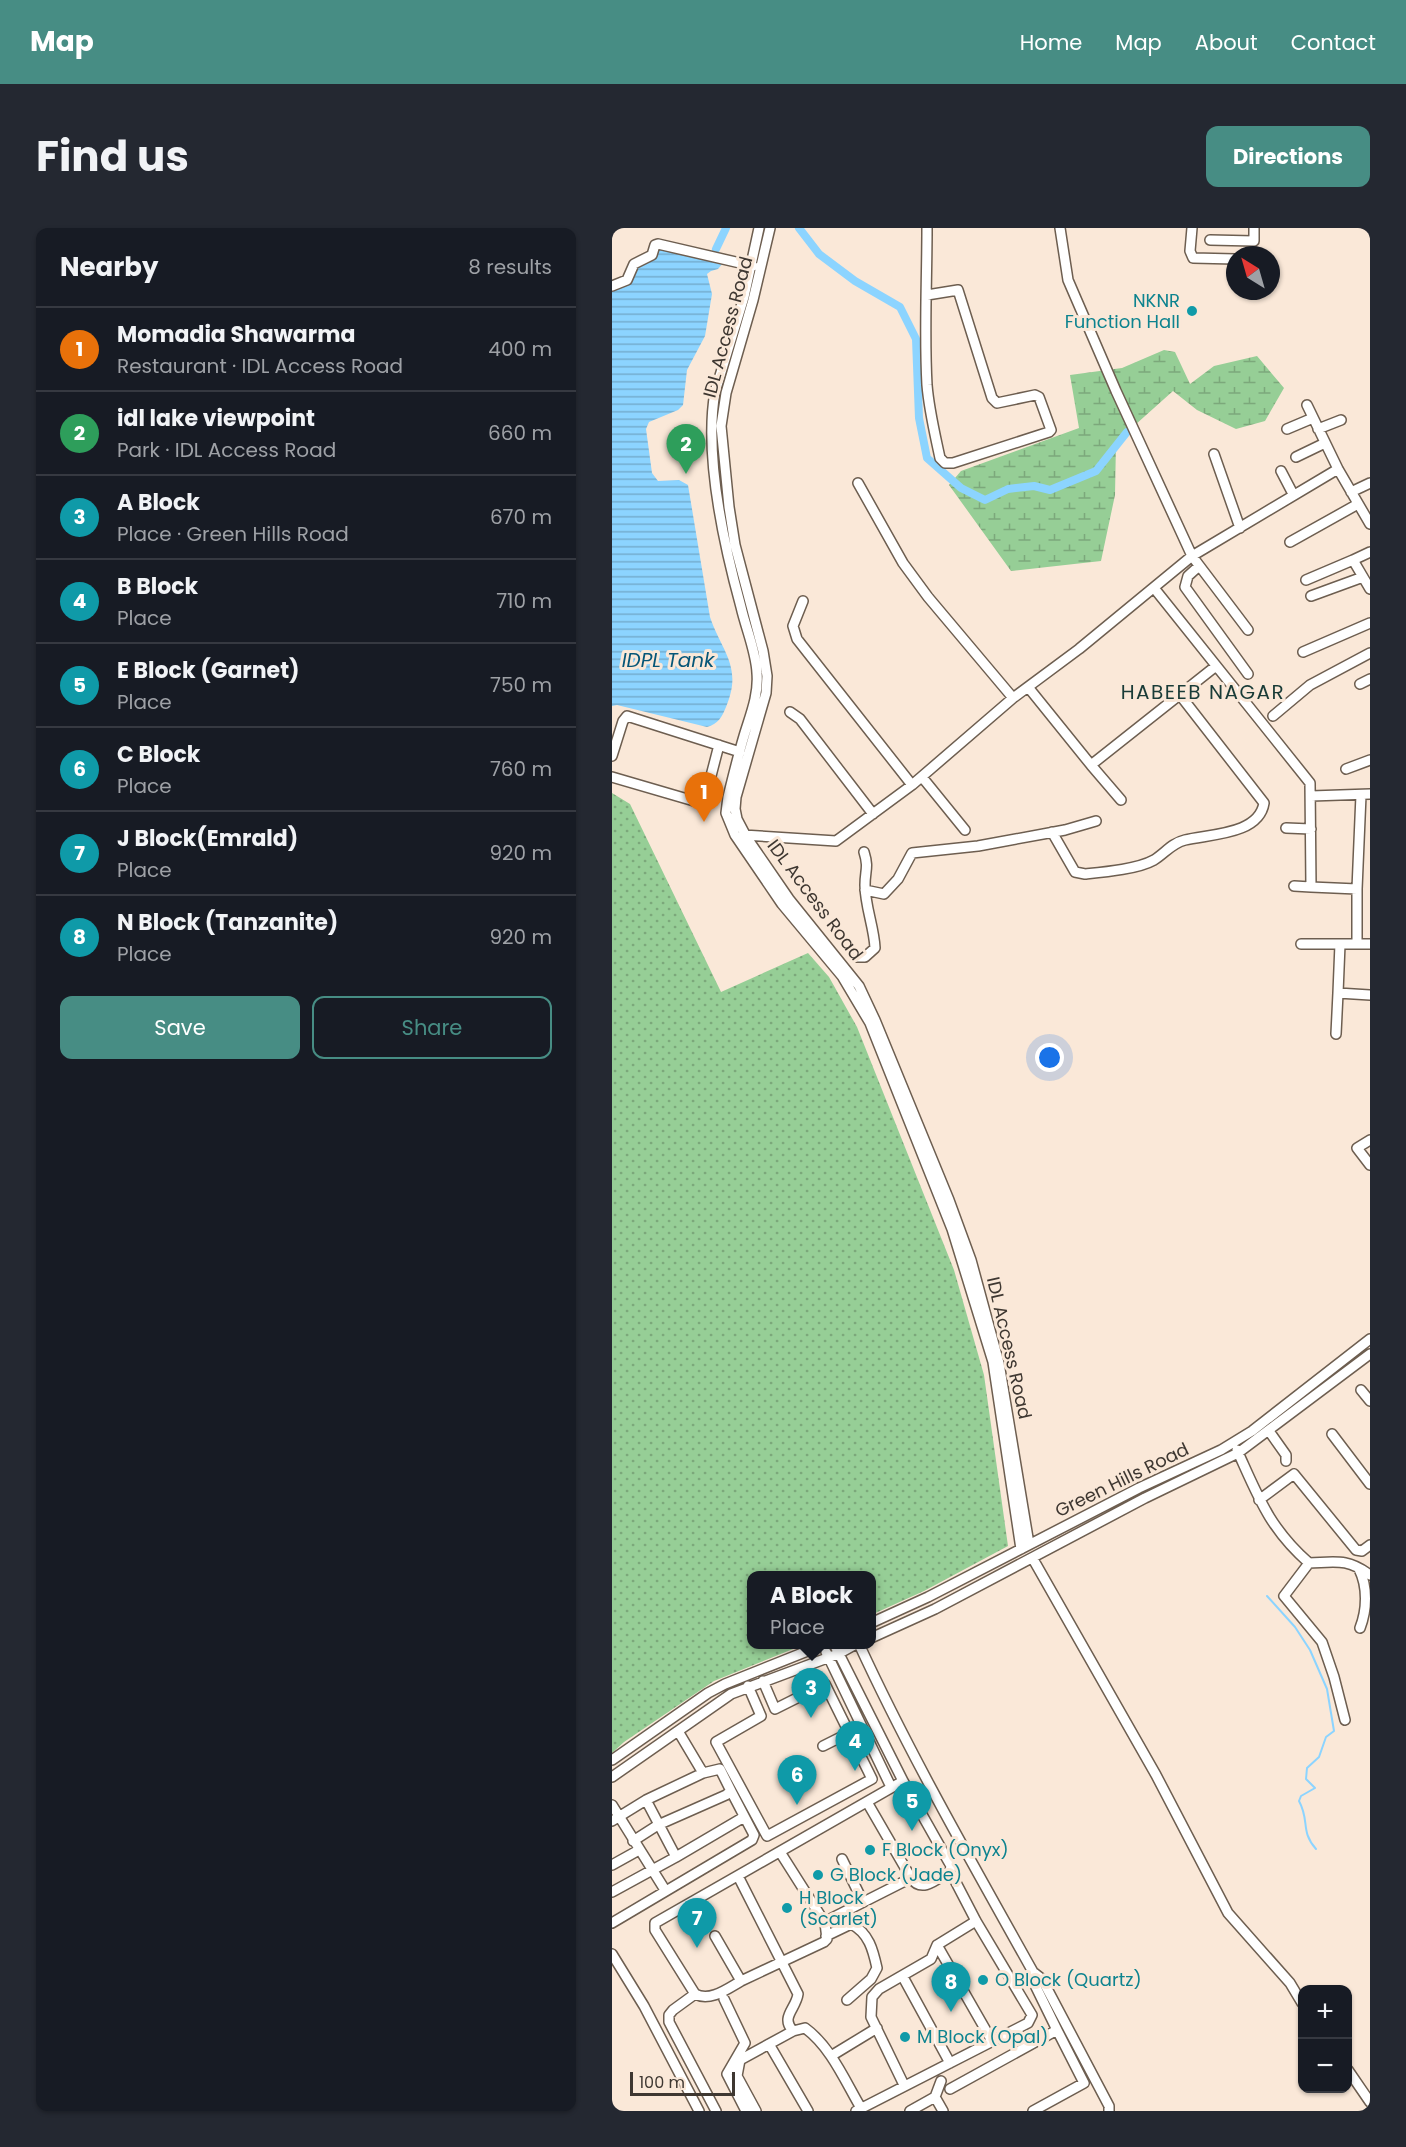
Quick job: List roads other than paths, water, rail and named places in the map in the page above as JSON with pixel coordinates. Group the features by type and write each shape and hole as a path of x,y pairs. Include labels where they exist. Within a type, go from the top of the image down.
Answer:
{"street":[{"path":"759,228 753,266 715,392 712,410 714,462 724,534 741,611 748,627 757,674 753,707 726,804 728,821 782,904 842,976 870,1023 963,1260 1004,1406"},
{"name":"IDL Access Road","path":"770,228 753,300 726,393 721,426 735,545 763,651 767,676 764,701 736,797 735,809 745,835 789,899 859,986 949,1200 992,1333 1025,1547"},
{"path":"927,228 925,323 927,387 940,458 945,463 953,463 1049,432 1051,430 1039,397 1035,395 997,403 992,398 958,290 927,295"},
{"path":"1060,228 1068,280 1192,556 1248,630"},
{"path":"1192,228 1190,251 1193,258 1226,259"},
{"path":"1210,240 1254,241 1254,228"},
{"path":"612,286 627,280 634,264 652,255 655,245 658,244 753,266"},
{"path":"1307,405 1338,469 1369,519"},
{"path":"1287,429 1313,418"},
{"path":"1318,429 1341,420"},
{"path":"1296,457 1326,443"},
{"path":"1214,454 1240,528"},
{"path":"735,835 836,841 922,777 1013,698 1192,556 1338,469"},
{"path":"1281,471 1293,494"},
{"path":"858,483 903,564 1013,698"},
{"path":"1352,492 1370,483"},
{"path":"1290,542 1358,504"},
{"path":"1306,580 1370,552"},
{"path":"1353,560 1370,589"},
{"path":"1198,566 1188,576 1185,587 1248,674"},
{"path":"1311,596 1363,577"},
{"path":"1154,588 1310,783 1311,887"},
{"path":"803,601 793,626 797,639 912,784"},
{"path":"1302,652 1370,623"},
{"path":"1273,716 1310,685 1370,653"},
{"path":"1091,765 1216,666"},
{"path":"1360,684 1370,679"},
{"path":"1028,687 1121,800"},
{"path":"1052,832 1075,872 1086,874 1152,861 1173,845 1185,840 1245,827 1257,818 1264,803 1180,695"},
{"path":"790,712 800,719 873,814"},
{"path":"612,756 623,721 627,716 740,752"},
{"path":"612,777 701,803 705,799 719,745"},
{"path":"1346,769 1370,760"},
{"path":"922,777 965,830"},
{"path":"1311,796 1365,795 1357,889 1357,944"},
{"path":"866,891 884,894 898,879 912,853 978,846 1096,821"},
{"path":"1286,828 1311,829"},
{"path":"856,957 865,957 875,948 866,891 868,864 864,852"},
{"path":"1294,886 1357,889"},
{"path":"1301,944 1370,944"},
{"path":"1336,1034 1340,944"},
{"path":"1338,993 1370,995"},
{"path":"1370,1140 1357,1148 1370,1165"},
{"name":"Green Hills Road","path":"876,1621 1234,1442 1252,1431 1370,1339"},
{"name":"Green Hills Road","path":"876,1636 935,1609 1145,1498 1238,1453 1370,1354"},
{"path":"1361,1390 1370,1401"},
{"path":"1269,1431 1287,1455 1286,1461"},
{"path":"1332,1434 1370,1484"},
{"path":"1234,1442 1269,1519 1293,1550 1309,1563 1356,1564 1370,1575"},
{"path":"1259,1500 1293,1474 1356,1550 1362,1551 1370,1545"},
{"path":"1347,1556 1356,1550"},
{"path":"1033,1559 1156,1775 1228,1913 1290,1983 1298,1996"},
{"path":"1309,1563 1284,1596 1322,1642 1345,1720"},
{"path":"1356,1564 1363,1577 1366,1600 1360,1628"},
{"path":"612,1760 725,1684 814,1649"},
{"path":"825,1649 891,1787"},
{"path":"612,1777 731,1694 828,1658 836,1649 903,1781 951,1866 950,1871 976,1921 1032,2015 1028,2023 859,2110 831,2056 814,2035 805,2028 794,2031 740,2060 737,2076 756,2111"},
{"path":"860,1649 935,1796 1033,1972 1042,1979 1071,2031 1109,2111"},
{"path":"763,1681 775,1710"},
{"path":"825,1684 872,1779 767,1836 716,1742 761,1716 825,1684"},
{"path":"748,1686 761,1716"},
{"path":"863,1727 873,1722"},
{"path":"678,1731 703,1773"},
{"path":"823,1746 849,1732"},
{"path":"612,1923 752,1840 753,1835 720,1769 703,1773 646,1800 615,1819"},
{"path":"780,1852 825,1923 824,1942 710,1997 702,1998 695,1994 655,1930 656,1923 903,1781"},
{"path":"633,1841 658,1825 731,1791"},
{"path":"646,1800 675,1857"},
{"path":"867,1802 916,1884 921,1887 927,1886 950,1871"},
{"path":"612,1805 615,1819 633,1841 665,1890"},
{"path":"612,1892 744,1817"},
{"path":"612,1865 639,1850"},
{"path":"842,1859 863,1902"},
{"path":"738,1876 798,1994 787,2020 794,2031"},
{"path":"825,1923 911,1878"},
{"path":"904,2085 872,2017 872,1997 879,1989 931,1959 937,1945 976,1921"},
{"path":"826,1936 851,1924 860,1928 871,1944 877,1968 871,1979 847,2000"},
{"path":"715,1936 741,1981"},
{"path":"937,1945 992,2041"},
{"path":"612,1954 644,2006 699,2111"},
{"path":"1033,1972 1034,1983 1084,2083 1033,2111"},
{"path":"903,1977 950,2063"},
{"path":"695,1994 672,2010 669,2022 716,2111"},
{"path":"724,1999 745,2043 727,2074 746,2111"},
{"path":"831,2056 877,2028"},
{"path":"950,2089 1056,2030"},
{"path":"769,2044 808,2111"},
{"path":"1352,2077 1370,2102"},
{"path":"910,2111 935,2097 941,2081"},
{"path":"935,2097 943,2111"}],"water":[{"name":"IDPL Tank","path":"657,248 723,263 718,269 707,274 712,294 705,336 687,370 683,405 678,410 649,422 646,429 652,473 658,481 679,480 688,485 710,617 732,670 731,693 724,711 717,722 707,727 617,705 612,706 612,290 629,284 639,267 652,260"}],"waterway":[{"path":"716,249 726,228"},
{"path":"799,228 819,254 855,281 900,307 916,339 919,418 927,458 961,488 985,500 1008,489 1034,486 1050,490 1096,471 1127,432"},
{"path":"1267,1596 1295,1627 1310,1650 1327,1689 1334,1731 1326,1737 1319,1757 1307,1768 1306,1779 1315,1788 1301,1796 1299,1801 1308,1837 1316,1849"}],"place":[{"name":"NKNR Function Hall","path":"1192,311"},
{"name":"idl lake viewpoint","path":"686,474"},
{"name":"Momadia Shawarma","path":"704,822"},
{"name":"A Block","path":"811,1718"},
{"name":"B Block","path":"855,1771"},
{"name":"C Block","path":"797,1805"},
{"name":"E Block (Garnet)","path":"912,1831"},
{"name":"F Block (Onyx)","path":"870,1850"},
{"name":"G Block (Jade)","path":"818,1875"},
{"name":"H Block (Scarlet)","path":"787,1908"},
{"name":"J Block(Emrald)","path":"697,1948"},
{"name":"O Block (Quartz)","path":"983,1980"},
{"name":"N Block (Tanzanite)","path":"951,2012"},
{"name":"M Block (Opal)","path":"905,2037"}],"district":[{"name":"HABEEB NAGAR","path":"1203,692"}]}
